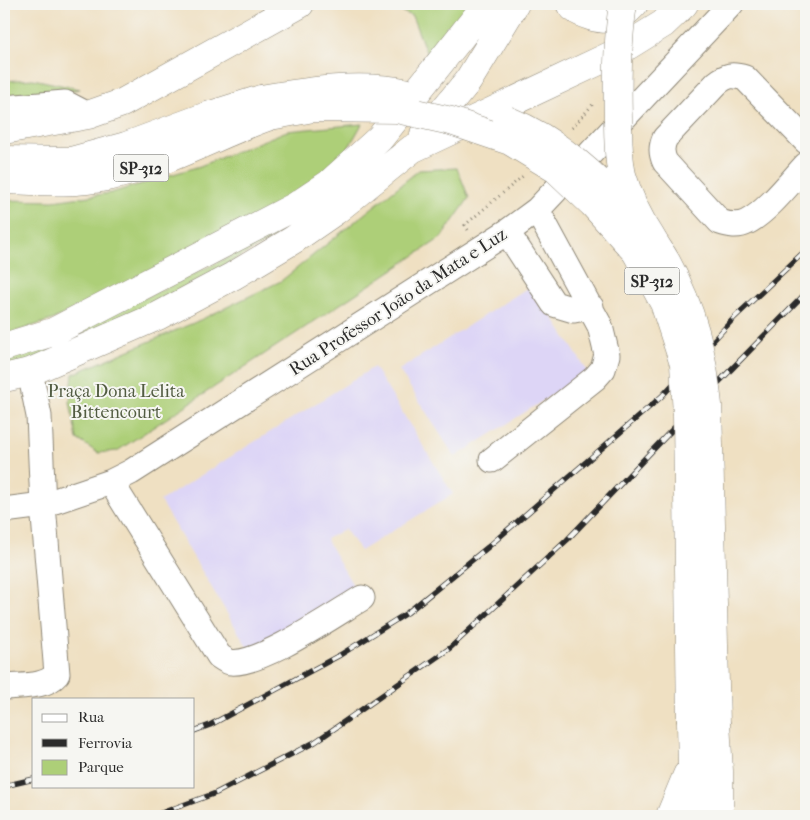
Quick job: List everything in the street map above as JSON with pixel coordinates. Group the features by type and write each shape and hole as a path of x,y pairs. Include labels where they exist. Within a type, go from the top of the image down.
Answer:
{"main road":[{"path":"4,130 88,115 122,103 300,4"},
{"path":"4,347 53,332 296,206 328,184 380,138 487,4"},
{"path":"4,378 30,372 158,316 233,276 293,240 335,211 412,149 468,81 515,4"},
{"path":"570,4 572,7 588,15 615,18 625,14 634,4"},
{"name":"SP-312","path":"623,4 617,80 618,146 622,175 632,201 650,236 680,287 694,322 703,364 708,404 703,723 693,760 693,816"},
{"path":"412,149 616,53 663,24 684,4"},
{"path":"4,160 70,161 126,146 207,116 266,108 318,90 364,89 404,92 465,106 510,122 547,140 588,171 650,236"},
{"name":"SP-312","path":"4,180 60,182 106,177 152,165 236,128 266,108 397,109 451,121 510,141 556,169 593,204 636,252 664,303 684,364 703,723 736,816"},
{"path":"670,816 693,760"},
{"path":"719,771 719,816"}],"street":[{"name":"Rua Professor João da Mata e Luz","path":"4,510 43,505 111,482 131,472 507,232 537,210 731,4"},
{"path":"806,141 745,78 735,75 726,76 717,83 665,138 661,147 661,153 665,162 720,222 728,225 746,223 762,211 806,165"},
{"path":"4,108 65,104 88,115"},
{"path":"492,460 595,378 603,369 607,355 600,326 591,306 537,210"},
{"path":"507,232 554,304 574,310 591,306"},
{"path":"4,687 42,683 52,680 57,674 43,505 39,416 30,372"},
{"path":"111,482 219,656 229,662 253,659 270,652 362,598"}],"shaded area":[{"path":"532,285 588,372 455,457 399,370"},
{"path":"374,367 453,494 360,551 345,529 326,539 358,594 252,655 160,501"}],"green space":[{"path":"384,4 473,4 430,62 412,16"},
{"path":"33,79 79,89 40,97 4,100 4,81"},
{"path":"362,124 342,159 267,213 52,320 4,335 4,200 53,201 111,193 200,166 287,131"},
{"name":"Praça Dona Lelita Bittencourt","path":"457,168 469,198 441,238 117,451 98,453 77,439 70,402 73,374 198,321 281,281 419,170"},
{"path":"305,220 193,283 24,366 4,369 4,360 31,353"}],"railway":[{"path":"195,731 210,725 340,655 407,613 488,547 662,396 735,317 806,250"},
{"path":"153,816 216,793 315,742 450,648 567,540 806,293"},
{"path":"4,786 32,779"}]}
